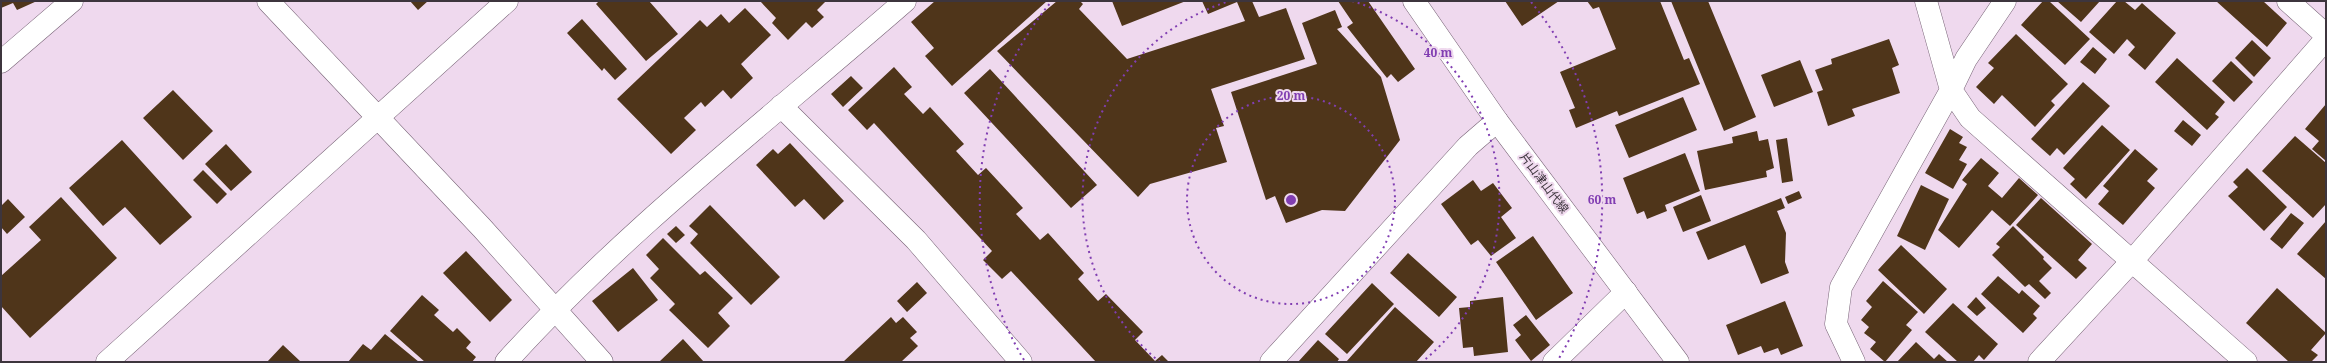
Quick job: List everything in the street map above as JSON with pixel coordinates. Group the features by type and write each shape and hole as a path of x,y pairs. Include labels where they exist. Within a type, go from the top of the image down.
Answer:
{"street":[{"path":"1,62 72,1"},
{"path":"268,1 482,228 553,310 602,362"},
{"path":"107,362 507,1"},
{"path":"506,362 553,310 664,207 905,1"},
{"name":"片山津山代線","path":"1414,1 1497,121 1678,362"},
{"path":"1926,1 1951,90 1970,118 2246,362"},
{"path":"1854,362 1836,324 1841,287 1951,90 1966,59 2005,1"},
{"path":"2288,1 2326,34"},
{"path":"2039,362 2132,261 2326,39"},
{"path":"781,106 916,240 1021,362"},
{"path":"1271,362 1468,146 1497,121"},
{"path":"1554,362 1626,292"}],"building":[{"path":"1,1 37,1 17,10 13,3 1,8"},
{"path":"410,1 428,1 418,10"},
{"path":"599,1 649,1 678,34 646,61 596,4"},
{"path":"760,1 826,1 817,10 824,17 812,28 806,22 788,40 772,23 776,18"},
{"path":"935,1 1047,1 952,86 925,56 934,48 911,22"},
{"path":"1057,1 1080,1 1083,4 1079,9 1127,59 1245,21 1237,2 1208,14 1202,1 1252,1 1259,17 1286,8 1305,59 1211,89 1224,126 1216,128 1227,162 1150,184 1138,197 997,51"},
{"path":"1112,1 1186,1 1122,26"},
{"path":"1338,1 1368,1 1415,69 1398,82 1391,74 1387,78 1347,27 1353,23"},
{"path":"1505,1 1559,1 1522,26"},
{"path":"1587,1 1660,1 1684,60 1689,58 1700,84 1619,116 1617,111 1576,128 1569,110 1575,108 1560,72 1616,49 1599,7 1593,9"},
{"path":"1671,1 1708,1 1756,117 1724,131"},
{"path":"2043,1 2049,1 2090,39 2065,65 2021,25"},
{"path":"2057,1 2100,1 2081,22"},
{"path":"2117,1 2124,1 2135,10 2142,3 2176,33 2145,70 2128,55 2135,47 2127,39 2114,54 2089,32"},
{"path":"2216,1 2263,1 2287,23 2267,47"},
{"path":"745,8 771,35 741,64 753,78 731,99 723,90 705,107 701,102 684,118 696,130 671,154 617,99 700,20 707,27 721,14 729,23"},
{"path":"1335,10 1342,27 1337,29 1381,77 1400,140 1345,211 1322,210 1286,223 1275,196 1266,200 1231,92 1317,64 1302,23"},
{"path":"582,19 627,69 615,80 604,68 602,71 567,33"},
{"path":"2016,34 2068,84 2051,101 2055,105 2035,127 2002,95 1994,104 1976,87 1994,68 1988,63"},
{"path":"1889,39 1899,65 1892,68 1900,93 1852,109 1855,116 1828,126 1817,92 1823,90 1815,70 1832,64 1831,59"},
{"path":"2252,40 2271,58 2254,77 2235,58"},
{"path":"2093,47 2107,59 2095,74 2080,62"},
{"path":"2177,58 2225,102 2215,114 2219,117 2207,130 2155,82"},
{"path":"1800,60 1813,92 1774,107 1761,75"},
{"path":"2231,61 2253,82 2234,102 2212,81"},
{"path":"894,67 912,87 904,94 923,114 930,107 964,144 956,151 978,175 986,168 1023,208 1016,214 1040,240 1048,233 1084,273 1078,279 1098,301 1106,294 1143,332 1135,340 1155,361 1162,355 1169,362 1096,362 1011,271 1002,279 983,260 992,251 874,123 867,130 848,110"},
{"path":"990,69 1097,185 1071,208 964,93"},
{"path":"851,76 863,88 843,107 831,94"},
{"path":"2083,82 2110,106 2064,155 2057,148 2050,156 2031,139"},
{"path":"173,90 213,131 183,160 143,118"},
{"path":"1683,97 1697,130 1629,158 1615,125"},
{"path":"2326,104 2326,161 2312,149 2319,141 2305,129"},
{"path":"2183,120 2201,135 2192,146 2174,131"},
{"path":"2102,125 2130,150 2086,199 2070,184 2075,179 2063,168"},
{"path":"1950,129 1963,137 1959,143 1967,147 1959,160 1967,164 1953,189 1925,173"},
{"path":"1757,131 1759,141 1768,139 1774,168 1766,171 1767,177 1705,190 1697,151 1733,143 1732,137"},
{"path":"2295,136 2326,163 2326,204 2313,218 2262,171"},
{"path":"1787,138 1793,181 1782,183 1776,140"},
{"path":"122,140 192,217 160,245 125,207 103,226 69,188"},
{"path":"790,143 844,201 824,220 804,199 795,207 756,165 773,149 778,154"},
{"path":"226,144 252,172 231,191 205,164"},
{"path":"2135,149 2158,169 2147,181 2155,188 2123,225 2098,204 2109,191 2103,186"},
{"path":"1685,153 1700,191 1665,205 1667,211 1647,219 1644,211 1637,214 1623,178"},
{"path":"1981,158 1999,173 1988,186 2002,198 2019,178 2038,195 2010,226 1992,210 1959,248 1938,230 1967,184 1962,180"},
{"path":"2247,168 2287,207 2264,231 2228,196 2238,187 2233,182"},
{"path":"203,170 227,194 217,204 193,180"},
{"path":"1473,180 1481,191 1493,183 1512,208 1501,217 1516,238 1491,256 1478,240 1471,245 1441,204"},
{"path":"1921,185 1949,199 1925,250 1897,236"},
{"path":"1799,191 1802,198 1788,204 1785,197"},
{"path":"1701,195 1711,221 1683,232 1673,207"},
{"path":"61,197 117,258 30,338 1,306 1,276 41,240 29,227"},
{"path":"1781,198 1785,208 1777,211 1786,233 1785,262 1789,273 1761,284 1745,245 1708,260 1696,232"},
{"path":"2041,198 2092,244 2078,260 2087,268 2076,279 2016,225"},
{"path":"8,199 25,217 7,234 1,227 1,206"},
{"path":"710,205 780,277 751,305 690,243 698,234 689,226"},
{"path":"2291,213 2304,223 2282,249 2270,239"},
{"path":"2326,221 2326,279 2297,254"},
{"path":"676,226 685,235 676,243 667,234"},
{"path":"2013,226 2044,257 2043,259 2052,268 2039,281 2051,293 2045,299 2029,284 2025,287 1992,255 2000,247 1996,244"},
{"path":"1533,236 1573,293 1536,320 1496,262"},
{"path":"663,238 700,275 705,271 733,298 718,313 730,326 708,348 669,310 675,304 650,278 659,269 646,255"},
{"path":"1901,245 1947,289 1924,314 1878,270"},
{"path":"466,251 512,300 490,322 443,273"},
{"path":"1408,253 1457,297 1439,317 1390,273"},
{"path":"633,268 658,300 618,332 592,301"},
{"path":"1998,276 2019,294 2022,290 2040,306 2033,314 2037,318 2023,333 1981,294"},
{"path":"1883,281 1918,312 1906,325 1912,330 1885,362 1870,349 1876,342 1864,333 1869,327 1861,320 1872,307 1866,301"},
{"path":"917,282 927,293 907,312 897,301"},
{"path":"1372,283 1394,304 1347,354 1325,334"},
{"path":"2277,288 2326,333 2311,350 2318,355 2311,362 2289,362 2246,323"},
{"path":"422,295 439,310 434,315 453,332 457,328 471,342 466,348 476,357 472,362 425,362 390,331"},
{"path":"1503,297 1508,352 1474,356 1473,347 1463,348 1459,308 1470,307 1470,301"},
{"path":"1976,297 1986,308 1977,316 1967,307"},
{"path":"1785,301 1803,346 1781,355 1778,348 1764,353 1761,346 1738,355 1726,325"},
{"path":"1953,303 1998,344 1984,360 1979,355 1973,362 1958,362 1925,332"},
{"path":"1395,307 1434,342 1416,362 1346,362"},
{"path":"1526,315 1550,345 1531,361 1515,340 1521,335 1513,325"},
{"path":"891,317 896,323 903,317 917,332 910,338 918,346 901,362 843,362"},
{"path":"385,334 419,362 348,362 363,344 371,350"},
{"path":"683,339 704,362 659,362"},
{"path":"1318,340 1339,359 1337,362 1298,362"},
{"path":"1916,342 1934,359 1939,354 1948,362 1897,362"},
{"path":"283,345 301,362 267,362"}]}
